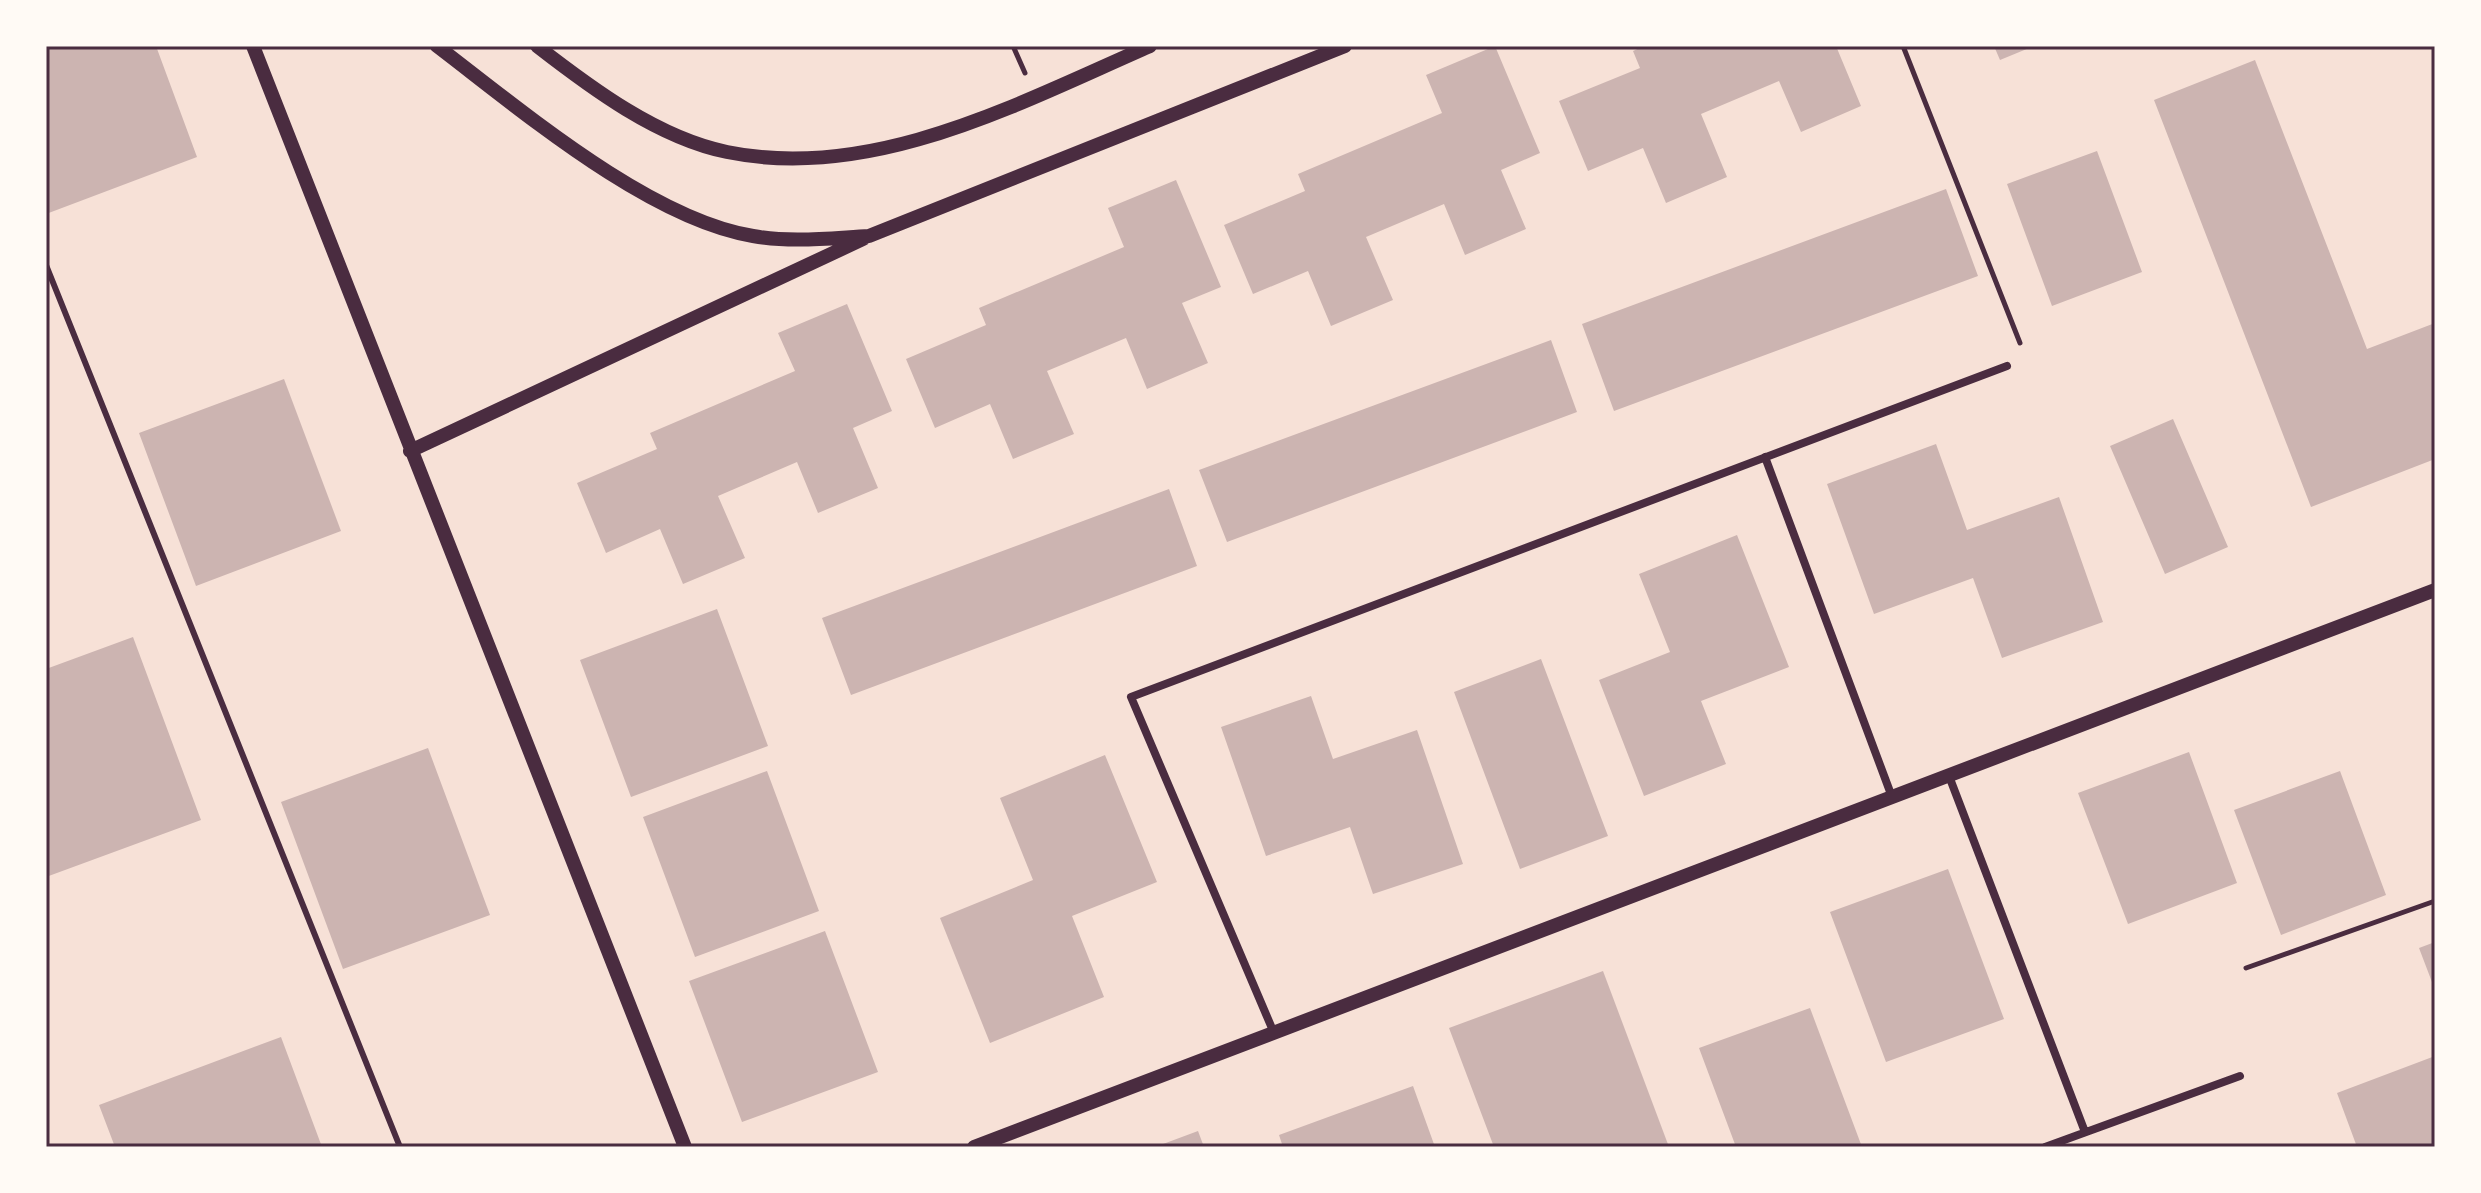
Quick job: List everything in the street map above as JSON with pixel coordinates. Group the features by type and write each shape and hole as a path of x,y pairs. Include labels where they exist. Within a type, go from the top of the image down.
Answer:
{"street":[{"path":"253,46 685,1147"},
{"path":"437,46 562,141 689,216 753,236 802,239 869,236"},
{"path":"537,46 587,85 649,123 724,152 788,161 833,159 897,147 1035,96 1150,46"},
{"path":"410,451 869,236 1345,46"},
{"path":"1274,1033 1131,697 2007,366"},
{"path":"1765,457 1892,797"},
{"path":"982,1146 2435,590"},
{"path":"1949,776 2085,1132"},
{"path":"2045,1147 2240,1076"}],"lane":[{"path":"46,265 400,1147"}],"path":[{"path":"1903,46 2026,358 2007,366"},
{"path":"2246,968 2435,901"}],"building":[{"path":"46,46 156,46 197,157 46,214"},
{"path":"1495,46 1540,153 1501,170 1526,229 1465,255 1444,204 1366,237 1393,300 1331,326 1308,271 1253,294 1224,225 1305,191 1298,174 1442,113 1426,75"},
{"path":"1644,46 1836,46 1861,106 1801,132 1779,81 1701,114 1727,177 1666,203 1643,148 1588,171 1559,101 1640,68 1633,51"},
{"path":"1994,46 2034,46 2000,60"},
{"path":"2255,60 2367,349 2435,323 2435,459 2311,507 2154,100"},
{"path":"2097,151 2142,272 2052,306 2007,184"},
{"path":"1176,180 1221,287 1182,303 1208,363 1147,389 1126,338 1047,371 1074,434 1013,459 990,404 935,428 906,359 986,325 979,308 1124,247 1108,208"},
{"path":"1946,189 1978,276 1614,411 1582,324"},
{"path":"847,304 892,411 853,428 878,488 818,513 797,462 718,496 745,558 683,584 660,529 606,553 577,483 657,449 650,433 795,371 778,333"},
{"path":"1551,340 1577,412 1227,542 1199,470"},
{"path":"284,379 341,531 196,586 139,433"},
{"path":"2173,419 2228,547 2165,574 2110,446"},
{"path":"1936,444 1967,530 2059,497 2103,622 2002,658 1973,578 1874,614 1827,484"},
{"path":"1169,489 1197,566 851,695 822,618"},
{"path":"1737,535 1789,667 1701,701 1726,764 1644,796 1599,680 1670,652 1639,574"},
{"path":"717,609 768,746 631,797 580,660"},
{"path":"133,637 201,820 46,877 46,669"},
{"path":"1541,659 1608,836 1520,869 1454,692"},
{"path":"1311,696 1333,759 1417,730 1463,864 1373,894 1350,827 1266,856 1221,727"},
{"path":"428,748 490,915 343,969 281,802"},
{"path":"2189,752 2237,883 2128,924 2078,793"},
{"path":"1105,755 1157,882 1072,916 1104,997 990,1043 940,918 1033,880 1000,798"},
{"path":"767,771 819,911 695,957 643,817"},
{"path":"2340,771 2386,895 2281,935 2234,810"},
{"path":"1948,869 2004,1019 1886,1062 1830,912"},
{"path":"825,931 878,1072 742,1122 689,981"},
{"path":"2435,942 2435,990 2419,948"},
{"path":"1603,971 1669,1147 1494,1147 1449,1028"},
{"path":"1810,1008 1862,1147 1736,1147 1699,1048"},
{"path":"281,1037 322,1147 115,1147 99,1105"},
{"path":"2435,1056 2435,1147 2357,1147 2337,1093"},
{"path":"1413,1086 1435,1147 1283,1147 1279,1135"},
{"path":"1198,1131 1204,1147 1155,1147"}]}
